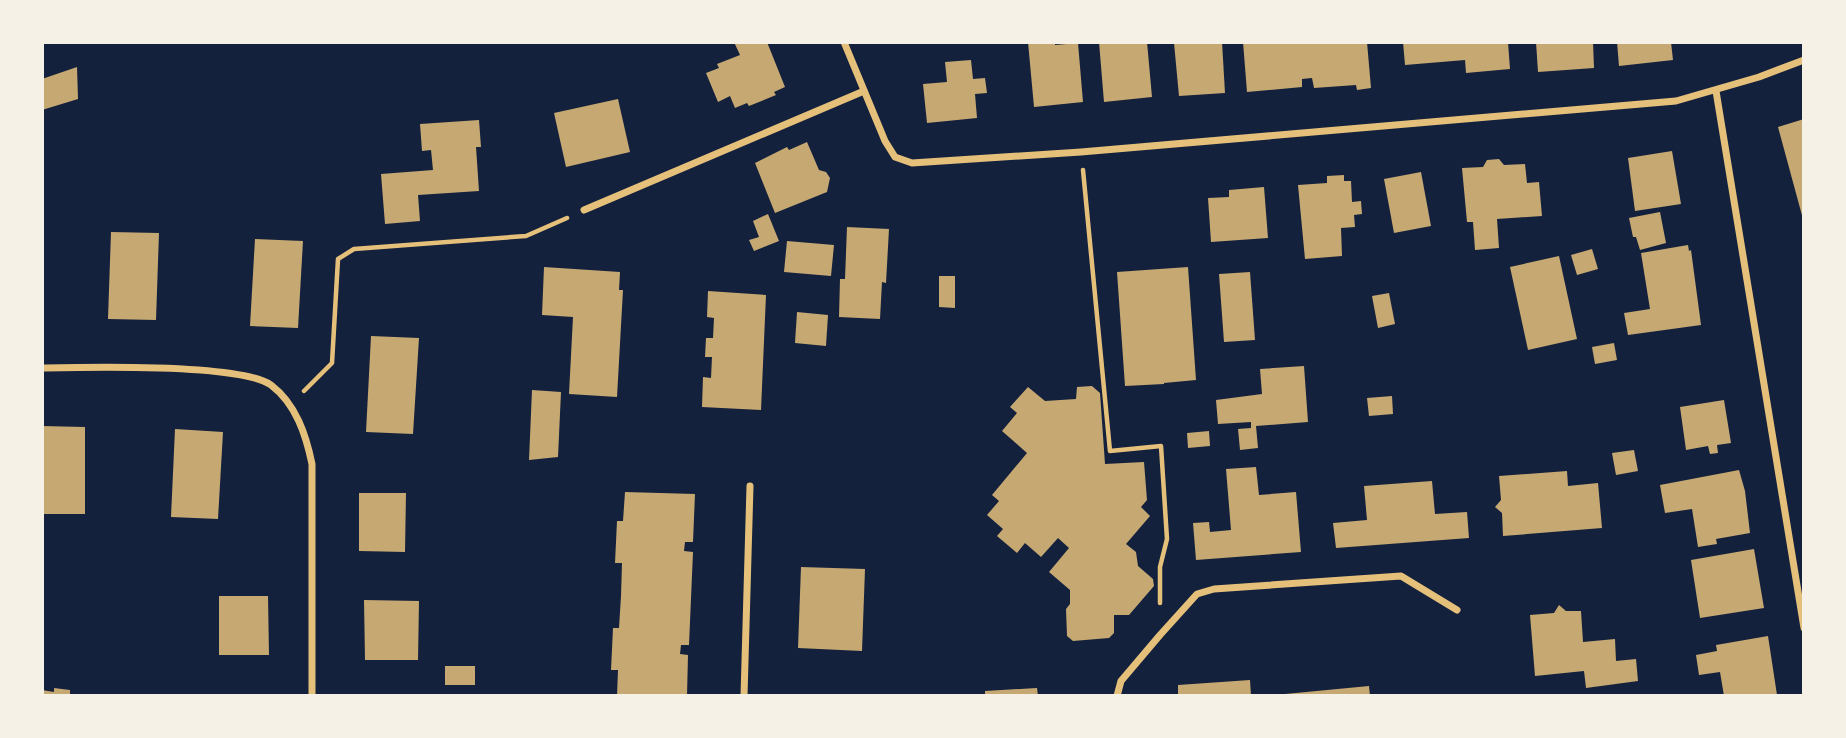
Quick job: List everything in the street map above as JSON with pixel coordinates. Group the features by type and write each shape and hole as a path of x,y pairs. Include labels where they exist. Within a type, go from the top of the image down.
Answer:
{"street":[{"path":"844,42 885,141 895,157 912,163 1081,152 1676,101 1804,60"},
{"path":"1716,90 1804,628"},
{"path":"584,210 864,91"},
{"path":"42,368 143,368 230,372 269,384 290,405 306,438 312,464 312,696"},
{"path":"744,696 750,486"},
{"path":"1117,696 1121,681 1197,594 1214,589 1401,576 1457,610"}],"path":[{"path":"1081,152 1110,451 1161,446 1167,538 1160,567 1160,635"},
{"path":"290,405 332,363 338,259 354,248 526,236 584,210"}],"building":[{"path":"734,42 767,42 785,87 774,92 776,95 749,106 747,103 735,108 730,96 718,102 706,73 719,68 717,64 740,55"},
{"path":"1028,42 1055,42 1055,45 1078,43 1083,102 1034,107"},
{"path":"1099,42 1147,42 1152,97 1104,102"},
{"path":"1222,42 1225,93 1179,96 1174,43"},
{"path":"1243,42 1367,42 1371,88 1357,90 1356,85 1314,88 1312,78 1302,79 1302,87 1247,92"},
{"path":"1403,42 1508,42 1510,69 1466,73 1465,60 1405,65"},
{"path":"1536,42 1593,42 1594,68 1538,72"},
{"path":"1617,42 1671,42 1673,60 1619,66"},
{"path":"971,60 973,79 985,78 987,93 975,94 977,118 927,123 923,84 947,82 945,62"},
{"path":"77,67 78,99 42,110 42,79"},
{"path":"618,99 630,152 566,167 554,113"},
{"path":"1804,119 1804,218 1803,219 1778,127"},
{"path":"479,120 481,147 476,147 479,191 418,195 420,221 385,224 381,174 433,170 431,150 422,151 420,124"},
{"path":"807,142 819,170 826,172 830,178 827,192 775,213 755,163 787,147 789,150"},
{"path":"1672,151 1681,204 1635,211 1628,158"},
{"path":"1499,159 1504,165 1525,164 1527,183 1539,182 1542,216 1497,219 1499,248 1475,250 1473,222 1467,222 1462,168 1483,167 1487,160"},
{"path":"1421,172 1431,226 1394,233 1384,179"},
{"path":"1344,175 1344,181 1351,181 1352,202 1361,201 1362,214 1354,215 1355,227 1341,228 1342,256 1305,259 1298,185 1327,183 1327,176"},
{"path":"1264,187 1268,238 1211,242 1208,198 1229,197 1229,190"},
{"path":"1660,212 1666,243 1640,250 1636,237 1633,237 1629,218"},
{"path":"768,214 779,241 754,251 749,240 759,237 753,221"},
{"path":"847,227 889,229 886,283 882,282 880,319 839,317 840,279 845,279"},
{"path":"111,232 159,233 156,320 108,319"},
{"path":"255,239 303,241 298,328 250,326"},
{"path":"787,241 834,245 831,276 784,272"},
{"path":"1688,245 1689,251 1691,250 1701,325 1628,335 1624,313 1650,309 1641,253"},
{"path":"1592,249 1598,269 1577,275 1571,255"},
{"path":"1559,256 1577,339 1528,350 1510,267"},
{"path":"544,267 620,272 619,290 623,290 617,397 569,394 573,317 542,315"},
{"path":"1188,267 1196,380 1125,386 1117,272"},
{"path":"1250,272 1255,340 1224,342 1219,274"},
{"path":"939,276 955,276 955,308 939,307"},
{"path":"708,291 766,295 761,410 702,407 703,377 711,378 712,357 705,357 706,338 713,338 714,318 707,317"},
{"path":"1389,293 1395,324 1378,328 1372,296"},
{"path":"797,312 828,315 826,346 795,343"},
{"path":"371,336 419,338 413,434 366,432"},
{"path":"1614,343 1617,360 1595,364 1592,347"},
{"path":"1304,366 1308,422 1256,426 1258,448 1240,450 1238,429 1251,428 1251,422 1218,424 1216,400 1262,394 1260,369"},
{"path":"1092,386 1100,393 1105,464 1144,462 1147,500 1141,507 1150,516 1126,544 1136,552 1138,566 1153,579 1154,586 1129,615 1114,615 1114,633 1109,638 1073,641 1067,636 1066,609 1070,604 1070,590 1049,572 1069,548 1058,538 1041,557 1025,543 1017,553 997,536 1003,529 987,515 999,501 992,495 1027,453 1002,431 1017,413 1010,407 1028,387 1045,401 1076,399 1077,387"},
{"path":"532,390 561,392 558,457 529,460"},
{"path":"1392,396 1393,414 1369,416 1367,398"},
{"path":"1724,400 1731,443 1717,445 1718,453 1710,454 1708,446 1686,450 1680,407"},
{"path":"42,426 85,427 85,514 42,514"},
{"path":"175,429 223,432 218,519 171,517"},
{"path":"1209,431 1210,446 1188,448 1187,433"},
{"path":"1634,450 1638,471 1616,475 1612,453"},
{"path":"1256,467 1259,495 1296,492 1301,552 1196,560 1193,523 1209,522 1210,532 1231,530 1226,469"},
{"path":"1739,470 1745,491 1750,533 1716,539 1717,544 1698,547 1692,509 1665,513 1660,485"},
{"path":"1567,471 1568,486 1598,483 1602,528 1503,536 1502,513 1495,507 1501,500 1499,476"},
{"path":"1432,481 1435,514 1467,512 1469,538 1336,548 1333,523 1367,520 1364,486"},
{"path":"625,492 695,494 693,542 685,542 684,551 693,552 689,645 681,645 680,654 688,655 687,696 617,696 618,670 611,670 613,628 619,628 622,563 615,563 617,521 623,521"},
{"path":"359,493 406,493 405,552 359,551"},
{"path":"1754,549 1764,608 1700,618 1691,560"},
{"path":"801,567 865,569 862,651 798,648"},
{"path":"219,596 268,596 269,655 219,655"},
{"path":"364,600 419,601 418,660 365,660"},
{"path":"1559,605 1566,611 1581,611 1583,642 1615,639 1616,661 1636,659 1638,681 1586,688 1584,671 1535,676 1530,615 1554,613"},
{"path":"1768,636 1777,695 1724,696 1720,672 1699,675 1696,655 1717,651 1716,645"},
{"path":"445,666 475,666 475,685 445,685"},
{"path":"1250,680 1251,696 1178,696 1178,685"},
{"path":"1369,686 1370,696 1285,696 1285,694"},
{"path":"54,688 70,690 70,696 42,696 42,690 54,692"},
{"path":"1037,688 1038,696 985,696 985,691"}]}
